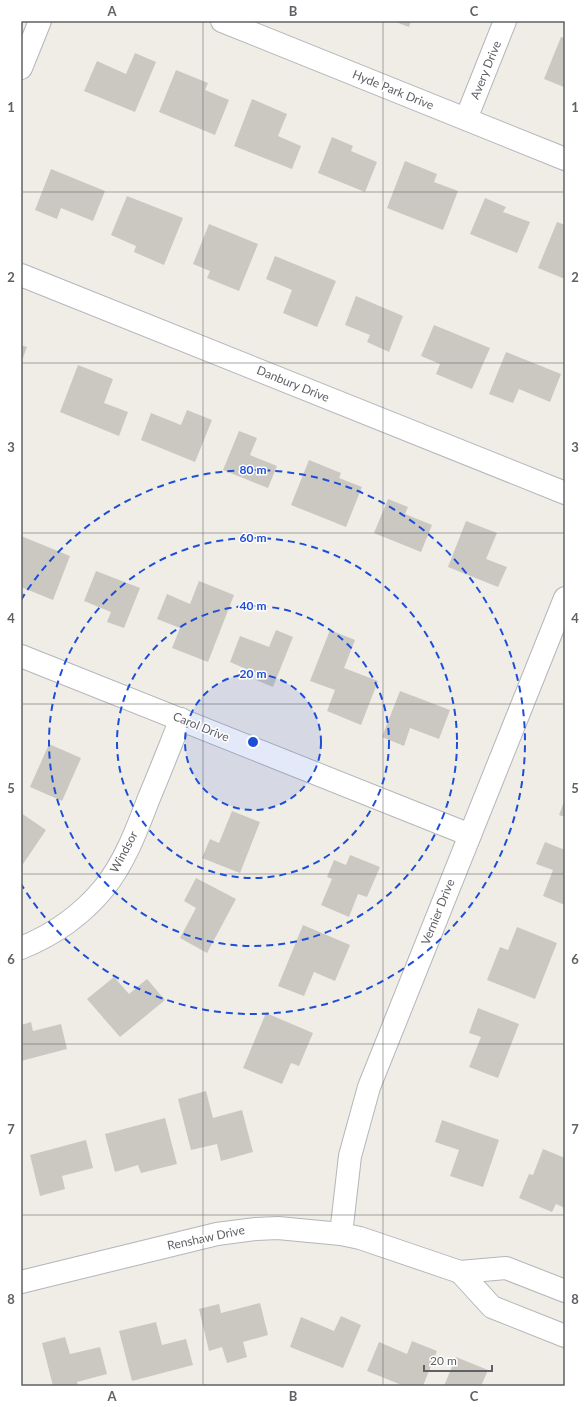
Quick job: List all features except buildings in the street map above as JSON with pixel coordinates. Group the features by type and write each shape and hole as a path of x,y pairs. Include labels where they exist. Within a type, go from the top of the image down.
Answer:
{"street":[{"path":"21,68 40,21"},
{"name":"Hyde Park Drive","path":"222,21 565,159"},
{"name":"Avery Drive","path":"466,119 505,21"},
{"name":"Danbury Drive","path":"21,275 565,493"},
{"name":"Vernier Drive","path":"341,1234 350,1156 369,1087 565,598"},
{"name":"Carol Drive","path":"21,656 470,835"},
{"name":"Windsor","path":"21,948 40,940 77,915 104,887 116,870 139,824 181,719"},
{"name":"Renshaw Drive","path":"21,1282 235,1230 278,1228 341,1234 382,1245 460,1272 506,1268 565,1291"},
{"name":"Renshaw Drive","path":"460,1272 492,1307 565,1336"}]}
